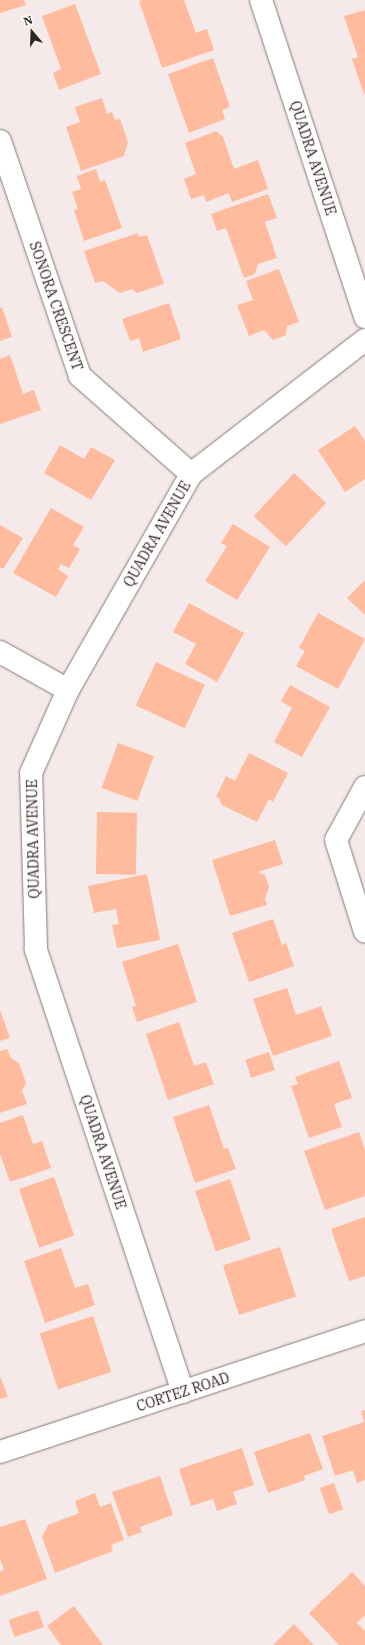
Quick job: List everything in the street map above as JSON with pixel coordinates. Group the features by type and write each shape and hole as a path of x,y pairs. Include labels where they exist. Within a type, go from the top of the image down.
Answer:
{"street":[{"name":"QUADRA AVENUE","path":"261,0 365,316"},
{"name":"SONORA CRESCENT","path":"0,141 80,376 191,474"},
{"name":"QUADRA AVENUE","path":"183,1392 36,949 31,773 68,690 191,474 365,340"},
{"path":"0,652 68,690"},
{"path":"365,787 336,840 365,932"},
{"name":"CORTEZ ROAD","path":"0,1452 365,1331"}],"building":[{"path":"0,0 24,0 26,5 0,13"},
{"path":"184,0 196,33 207,29 214,50 162,68 139,1"},
{"path":"75,4 101,74 59,90 53,73 61,69 42,16"},
{"path":"365,10 364,94 352,59 358,57 344,16"},
{"path":"213,58 230,107 222,110 225,119 189,133 168,74"},
{"path":"102,98 107,114 112,112 115,120 120,119 128,142 124,156 81,171 66,127 80,122 75,107"},
{"path":"216,131 223,137 234,169 258,160 268,189 232,202 229,193 206,202 204,195 191,199 184,179 196,174 185,143"},
{"path":"96,169 100,182 105,180 122,228 84,241 74,210 78,209 72,192 81,189 77,176"},
{"path":"268,194 277,218 265,222 277,258 258,264 255,274 244,278 226,228 217,231 211,214"},
{"path":"138,233 139,237 147,235 164,284 137,293 132,289 120,293 103,281 95,283 84,251"},
{"path":"279,269 299,322 287,326 286,335 273,340 264,330 249,336 237,305 253,300 246,281"},
{"path":"169,303 181,339 143,352 139,338 130,341 122,319"},
{"path":"2,307 12,337 0,341 0,308"},
{"path":"10,355 23,394 34,390 41,410 0,424 0,359"},
{"path":"355,426 365,441 365,479 345,492 318,450"},
{"path":"60,445 84,459 91,447 115,460 91,500 44,473"},
{"path":"294,473 326,503 286,546 254,516"},
{"path":"51,508 84,527 73,545 80,549 69,568 61,564 58,569 68,576 56,597 13,573"},
{"path":"233,524 270,547 237,600 205,581 227,546 221,543"},
{"path":"0,525 23,538 3,569 0,567"},
{"path":"365,580 365,615 347,598"},
{"path":"189,603 244,633 217,682 185,664 196,644 173,632"},
{"path":"318,613 365,639 338,689 296,666 305,651 299,648"},
{"path":"156,662 205,685 185,728 136,706"},
{"path":"290,685 330,707 302,757 274,742 292,708 281,701"},
{"path":"118,743 154,756 137,801 102,788"},
{"path":"249,753 288,773 273,802 269,799 257,822 222,805 219,798 216,797 226,776 235,781"},
{"path":"97,812 137,813 136,875 96,874"},
{"path":"275,840 283,864 258,872 265,875 269,887 265,899 267,905 230,916 212,860"},
{"path":"147,874 160,940 117,948 112,925 119,924 116,909 94,913 88,886"},
{"path":"273,919 282,945 286,943 294,966 249,982 232,933"},
{"path":"178,944 197,1002 137,1022 132,1007 136,1006 122,962"},
{"path":"287,988 296,1015 321,1006 332,1036 273,1056 253,999"},
{"path":"0,1010 10,1038 0,1041"},
{"path":"179,1022 194,1066 206,1062 214,1084 168,1100 146,1034"},
{"path":"7,1049 11,1058 19,1063 26,1083 22,1090 27,1104 0,1113 0,1051"},
{"path":"269,1052 275,1070 251,1078 245,1060"},
{"path":"339,1061 352,1098 334,1104 342,1127 309,1138 291,1086 298,1084 295,1077"},
{"path":"209,1105 224,1149 228,1148 236,1169 195,1183 173,1117"},
{"path":"23,1115 33,1144 42,1141 51,1168 10,1182 0,1154 0,1123"},
{"path":"359,1132 365,1150 365,1196 325,1210 304,1151"},
{"path":"54,1177 74,1236 39,1248 19,1189"},
{"path":"230,1179 251,1240 216,1252 195,1191"},
{"path":"365,1217 365,1276 349,1281 331,1229"},
{"path":"280,1247 296,1296 239,1315 223,1266"},
{"path":"61,1248 75,1288 88,1284 95,1305 45,1323 24,1261"},
{"path":"93,1316 111,1372 58,1389 40,1333"},
{"path":"0,1376 8,1397 0,1399"},
{"path":"365,1410 365,1480 357,1483 353,1470 335,1476 322,1436 364,1422 361,1411"},
{"path":"310,1433 323,1469 304,1476 305,1480 268,1493 254,1452"},
{"path":"242,1448 254,1485 233,1492 237,1504 217,1511 213,1499 191,1506 179,1469"},
{"path":"160,1476 173,1515 140,1527 142,1532 128,1537 112,1492"},
{"path":"334,1483 343,1509 329,1514 320,1488"},
{"path":"95,1493 100,1507 111,1503 124,1540 111,1545 113,1551 55,1573 42,1537 48,1525 79,1513 75,1501"},
{"path":"25,1519 47,1579 0,1596 0,1571 4,1570 0,1559 0,1527"},
{"path":"352,1572 365,1586 365,1617 364,1616 357,1623 365,1631 365,1645 339,1645 309,1613"},
{"path":"74,1606 103,1645 61,1645 47,1626"},
{"path":"38,1610 44,1627 15,1637 9,1620"},
{"path":"294,1624 314,1645 273,1645"}]}
